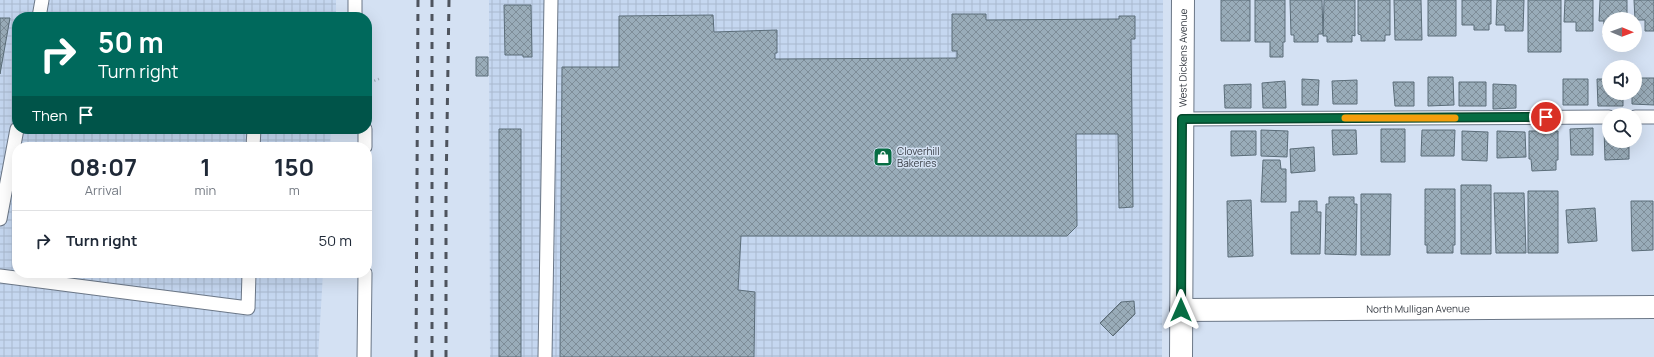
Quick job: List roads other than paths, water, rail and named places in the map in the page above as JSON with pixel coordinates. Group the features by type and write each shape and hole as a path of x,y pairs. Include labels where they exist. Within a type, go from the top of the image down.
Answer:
{"street":[{"name":"West Dickens Avenue","path":"1181,357 1183,0"},
{"name":"North Mulligan Avenue","path":"1181,310 1654,307"}],"lane":[{"path":"40,12 42,0"},
{"path":"355,0 355,12"},
{"path":"544,357 550,0"},
{"path":"1182,119 1602,117"},
{"path":"1642,117 1654,117"},
{"path":"0,219 12,155"},
{"path":"0,276 12,278"},
{"path":"16,278 248,308 249,278"},
{"path":"364,357 365,278"}],"railway":[{"path":"416,357 418,0"},
{"path":"432,0 432,357"},
{"path":"446,357 446,192 449,0"}],"place":[{"name":"Cloverhill Bakeries","path":"883,157"}]}
